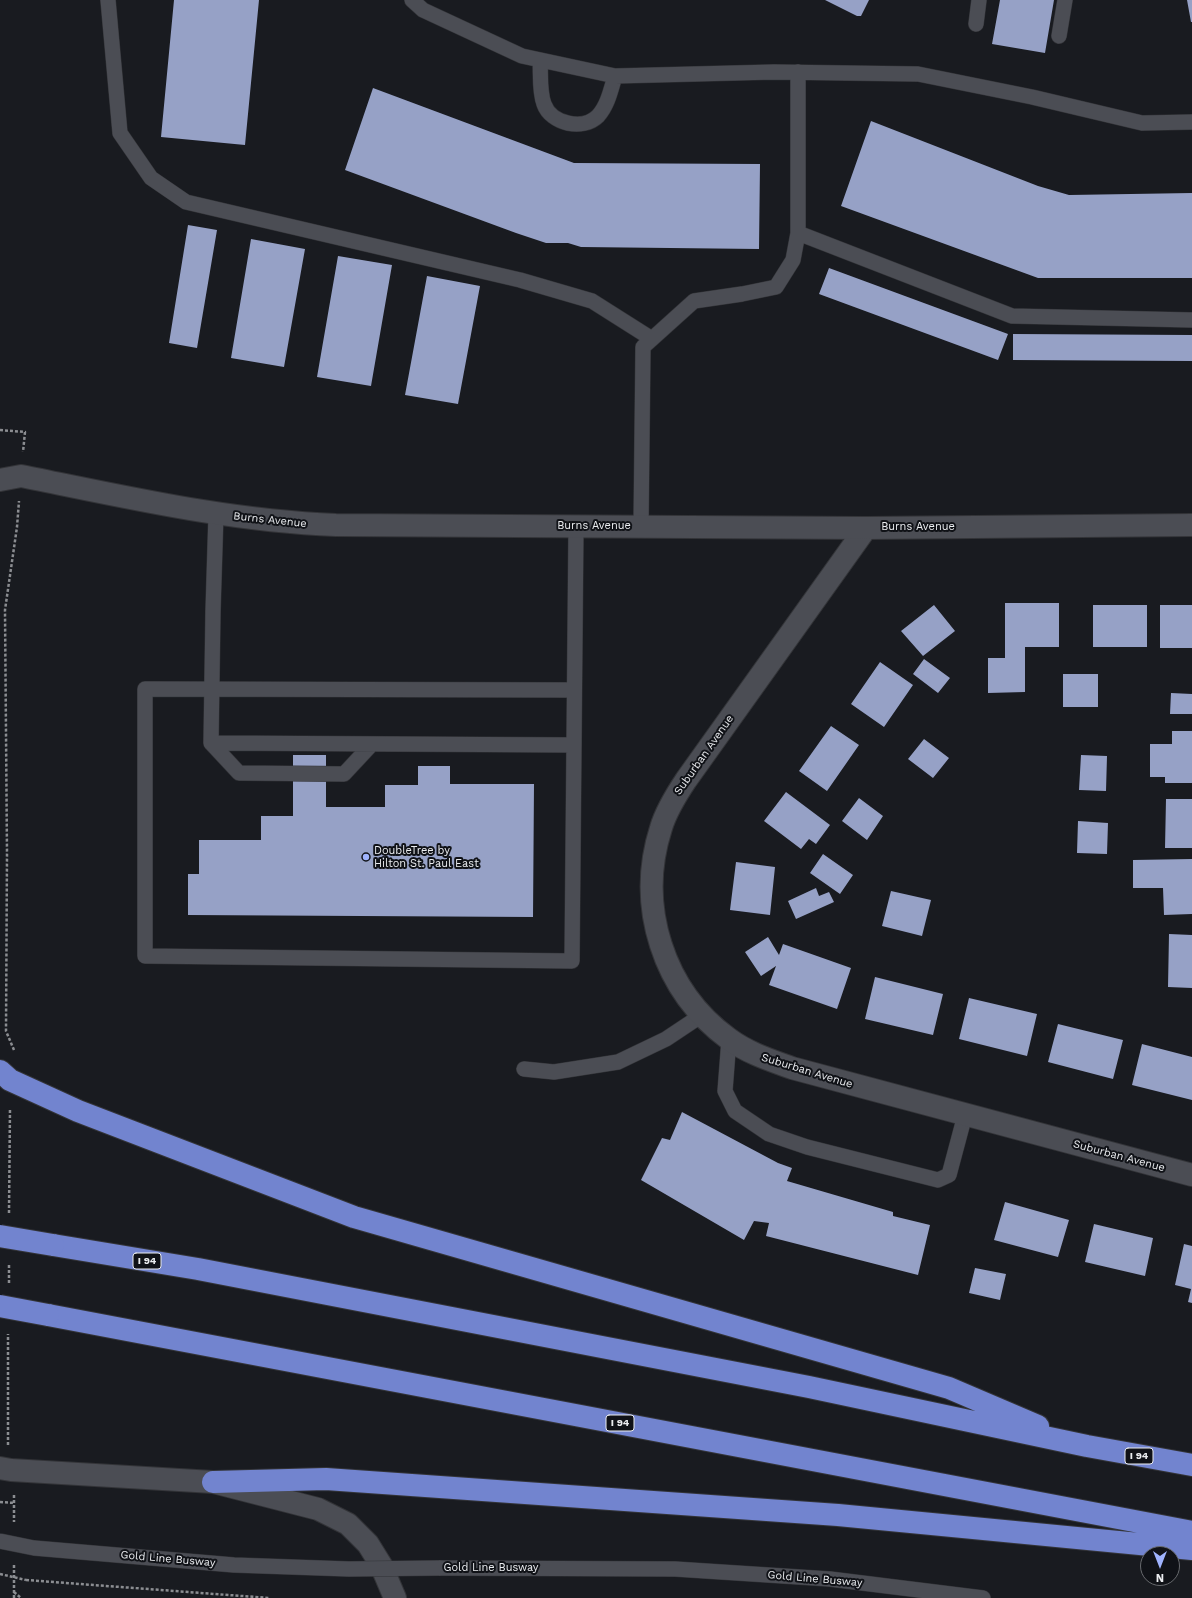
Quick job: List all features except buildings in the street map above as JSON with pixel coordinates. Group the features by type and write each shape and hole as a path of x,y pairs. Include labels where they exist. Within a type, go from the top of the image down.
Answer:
{"highway":[{"path":"5,1075 78,1111 354,1217 949,1388 1087,1446"},
{"name":"I 94","path":"0,1236 198,1270 802,1386 1087,1446 1192,1465"},
{"name":"I 94","path":"4,1297 48,1315 1192,1532"},
{"path":"213,1482 334,1480 838,1515 1192,1549"}],"street":[{"name":"Burns Avenue","path":"0,480 21,476 216,514 286,523 336,525 866,528 1192,525"},
{"name":"Suburban Avenue","path":"866,528 686,780 673,801 661,828 652,867 652,906 657,936 667,964 687,998 702,1015 729,1039 754,1055 792,1068 1192,1175"},
{"path":"0,1468 11,1470 213,1482 318,1509 348,1524 368,1544 381,1565 395,1598"}],"lane":[{"path":"108,0 120,133 151,178 186,202 520,280 592,300 652,339"},
{"path":"412,0 423,10 522,56 615,76 798,72 918,74 1032,97 1142,123 1192,122"},
{"path":"976,24 979,0"},
{"path":"1059,36 1065,0"},
{"path":"540,60 543,103 548,111 559,121 573,124 587,123 598,116 605,105 615,76"},
{"path":"641,527 643,347 694,301 742,294 776,286 792,260 798,233 798,72"},
{"path":"798,233 1012,316 1192,320"},
{"path":"216,514 211,688 211,743 239,774 344,774 372,744"},
{"path":"574,690 145,689 145,956 572,961 576,526"},
{"path":"211,743 574,745"},
{"path":"524,1069 554,1072 618,1062 666,1039 702,1015"},
{"path":"729,1039 725,1091 735,1111 769,1134 799,1144 938,1180 949,1175 965,1115"},
{"name":"Gold Line Busway","path":"0,1541 34,1548 234,1565 349,1569 675,1569 830,1579 983,1598"}],"path":[{"path":"0,430 25,432"},
{"path":"9,1215 5,1075 16,1053 6,1031 7,845 5,610 17,527"},
{"path":"4,1297 9,1263"},
{"path":"8,1327 8,1439"},
{"path":"0,1502 14,1503"},
{"path":"0,1574 26,1580 269,1598"},
{"path":"14,1592 21,1598"}],"place":[{"name":"DoubleTree by Hilton St. Paul East","path":"366,857"}]}
